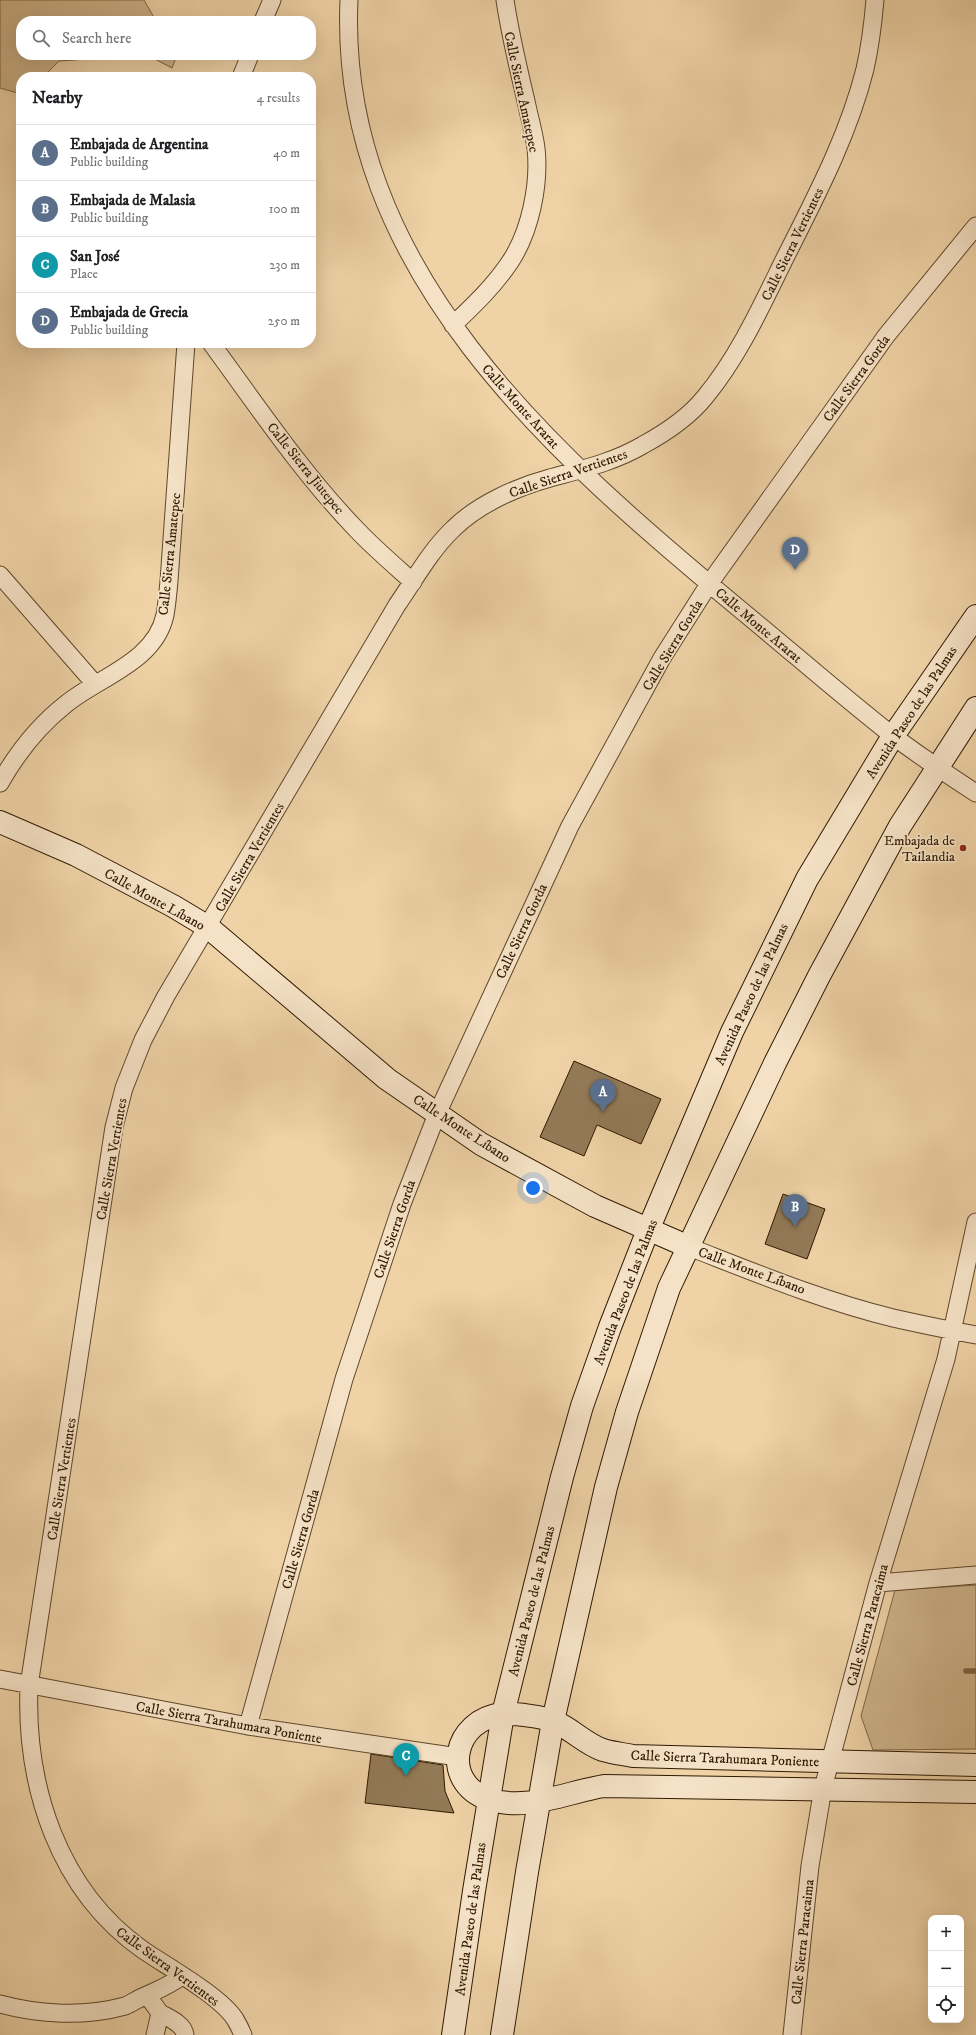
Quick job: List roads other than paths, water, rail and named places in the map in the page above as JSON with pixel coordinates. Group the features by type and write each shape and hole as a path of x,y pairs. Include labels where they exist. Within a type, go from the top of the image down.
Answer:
{"main road":[{"name":"Avenida Paseo de las Palmas","path":"453,2035 488,1799 504,1714 562,1477 582,1406 610,1326 648,1230 732,1032 773,945 807,879 893,736 976,616"},
{"path":"502,2035 538,1802 553,1721 606,1487 627,1412 669,1288 775,1063 819,976 900,826 976,708"},
{"name":"Calle Monte Líbano","path":"0,822 76,855 174,906 208,927 387,1079 487,1147 595,1206 689,1248"},
{"name":"Calle Sierra Tarahumara Poniente","path":"976,1766 633,1756 602,1750 553,1721 504,1714 485,1718 471,1726 461,1741 458,1757 460,1774 469,1788 488,1799 512,1803 538,1802 578,1790 604,1786 823,1788 904,1792 976,1792"}],"street":[{"path":"265,16 272,0"},
{"name":"Calle Monte Ararat","path":"348,0 347,34 352,78 360,124 370,164 383,202 399,237 418,272 453,325 476,355 556,446 613,501 709,584 893,736 976,793"},
{"name":"Calle Sierra Amatepec","path":"453,325 488,292 511,261 524,234 533,200 536,172 536,148 510,34 505,0"},
{"name":"Calle Sierra Vertientes","path":"243,2035 235,2018 213,1997 126,1938 102,1914 78,1883 57,1845 45,1814 32,1758 28,1710 29,1686 114,1126 124,1088 143,1040 166,996 208,927 396,605 431,554 453,528 477,510 504,495 549,478 581,471 618,458 644,445 673,426 703,399 728,366 750,329 832,162 853,108 865,68 875,0"},
{"path":"243,72 248,60"},
{"name":"Calle Sierra Gorda","path":"248,1726 344,1379 402,1204 437,1114 570,826 662,658 709,584 886,336 976,226"},
{"name":"Calle Sierra Amatepec","path":"0,783 16,755 39,729 65,704 94,684 140,656 155,637 164,616 169,581 186,348"},
{"name":"Calle Sierra Jiutepec","path":"215,348 297,461 323,492 357,531 413,582"},
{"path":"0,575 94,684"},
{"name":"Calle Sierra Paracaima","path":"792,2035 810,1866 823,1788 878,1583 935,1395 952,1330 976,1222"},
{"name":"Calle Monte Líbano","path":"689,1248 772,1279 841,1302 892,1317 976,1335"},
{"path":"878,1583 976,1575"},
{"name":"Calle Sierra Tarahumara Poniente","path":"0,1680 248,1726 458,1757"},
{"path":"0,2004 28,2011 62,2014 97,2011 125,2006 168,1986 182,1976"},
{"path":"147,1995 160,2013 177,2023 185,2032 185,2035"},
{"path":"155,2035 160,2013"}],"waterway":[{"path":"966,1671 976,1671"}],"place":[{"name":"Embajada de Grecia","path":"795,570"},
{"name":"Embajada de Tailandia","path":"963,848"},
{"name":"Embajada de Argentina","path":"603,1112"},
{"name":"Embajada de Malasia","path":"795,1227"},
{"name":"San José","path":"406,1776"}]}
